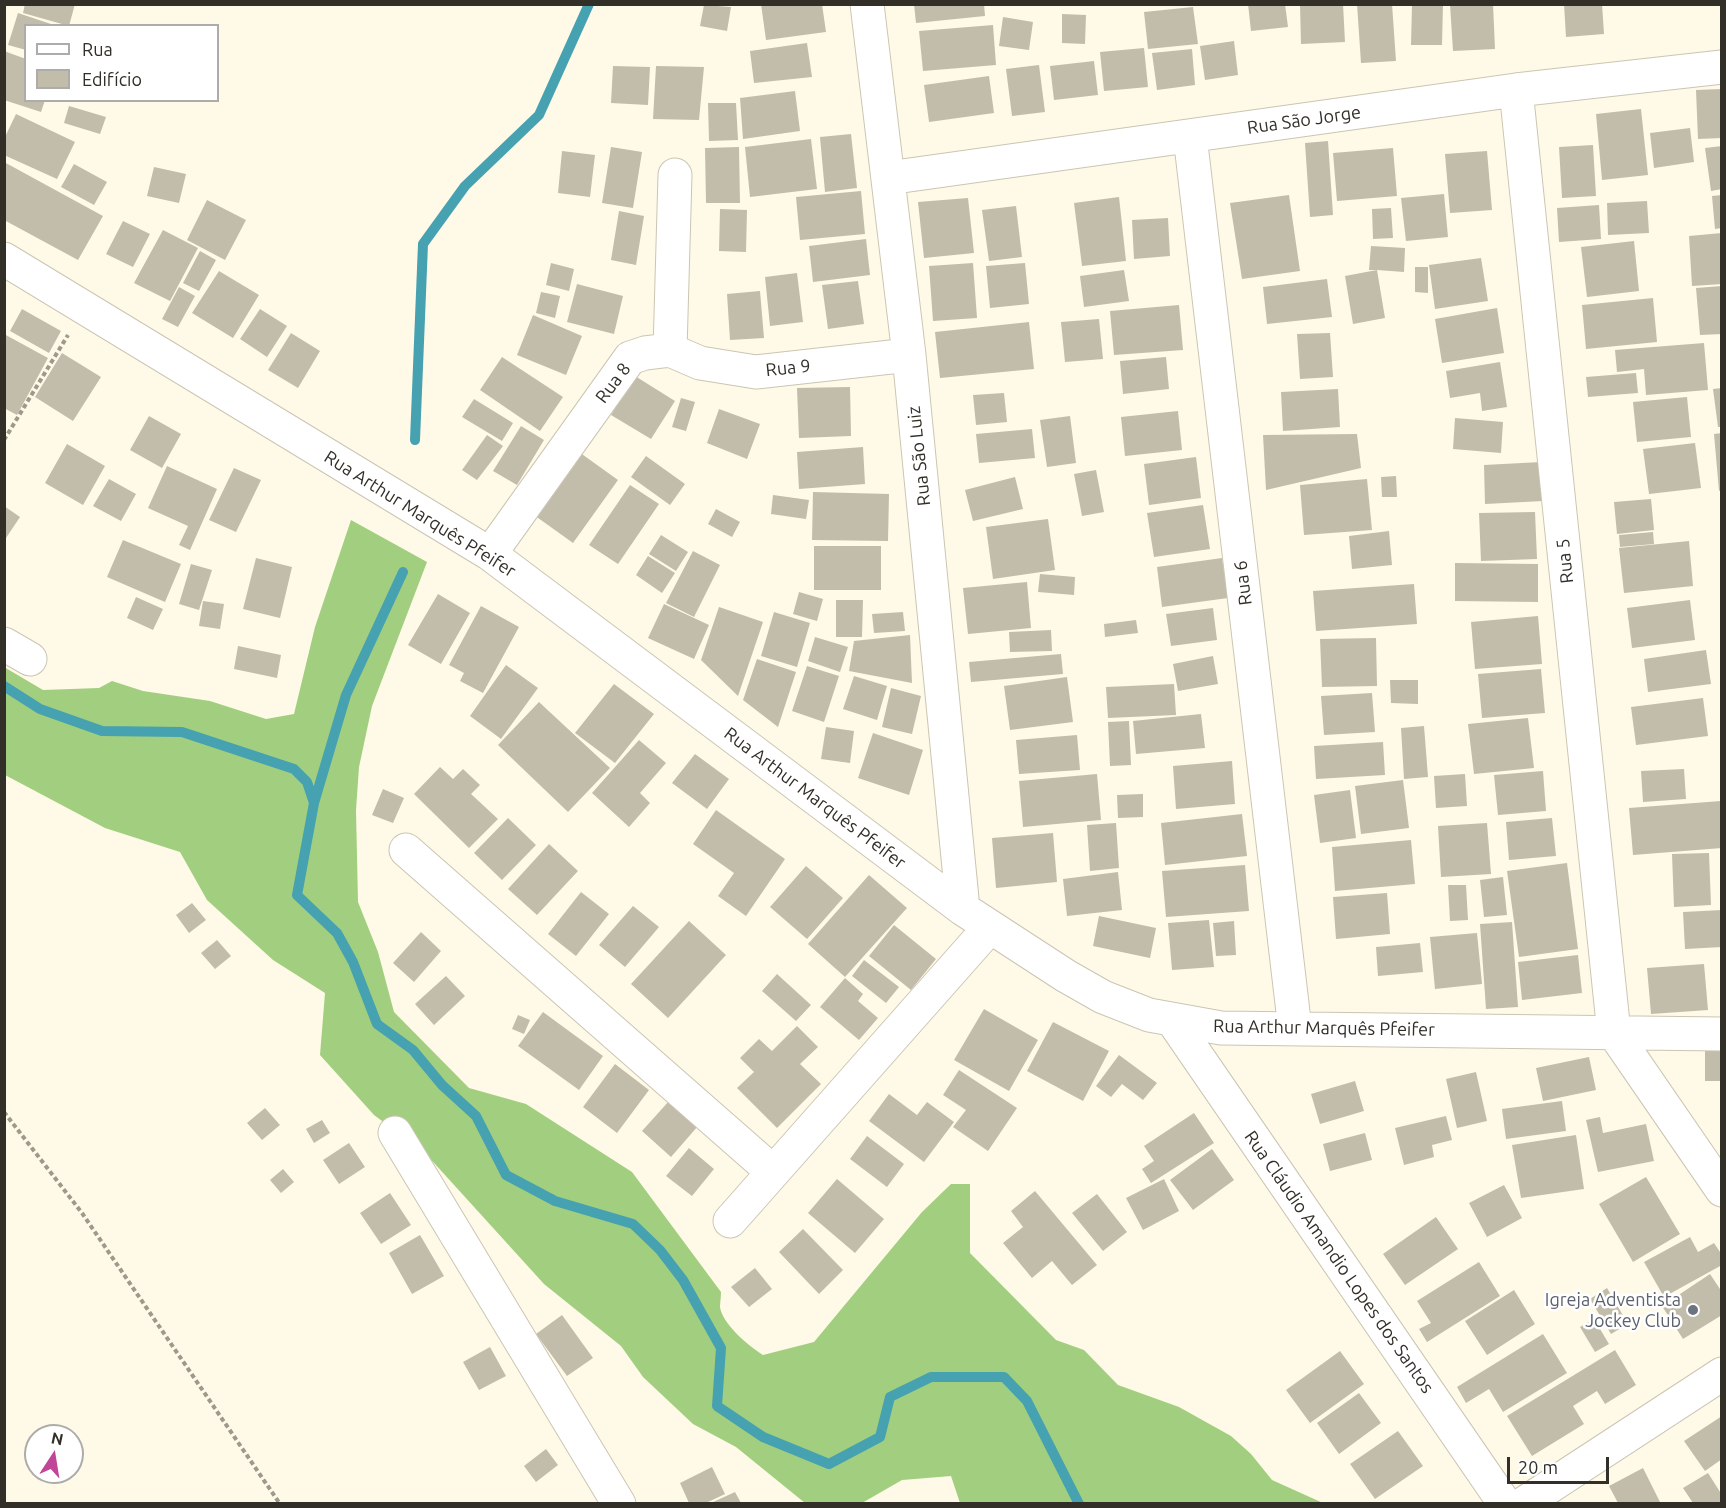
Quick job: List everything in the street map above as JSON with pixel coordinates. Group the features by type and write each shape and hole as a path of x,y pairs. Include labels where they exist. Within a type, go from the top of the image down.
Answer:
{"street":[{"name":"Rua São Luiz","path":"867,4 909,355 963,909"},
{"name":"Rua São Jorge","path":"888,178 1516,90 1722,66"},
{"name":"Rua 5","path":"1516,90 1614,1033"},
{"name":"Rua 6","path":"1190,136 1295,1029"},
{"path":"670,350 675,175"},
{"name":"Rua Arthur Marquês Pfeifer","path":"4,259 490,554 963,909 1066,976 1103,997 1149,1015 1221,1028 1722,1034"},
{"name":"Rua 9","path":"670,350 700,363 756,372 909,355"},
{"name":"Rua 8","path":"490,554 630,358 645,353 670,350"},
{"path":"406,850 773,1172"},
{"path":"730,1221 990,927"},
{"name":"Rua Cláudio Amandio Lopes dos Santos","path":"1173,1021 1505,1503"},
{"path":"1614,1033 1722,1190"},
{"path":"395,1133 619,1503"},
{"path":"1523,1503 1722,1374"}],"path":[{"path":"4,440 84,307"},
{"path":"4,1112 82,1213 280,1503"}],"green space":[{"path":"351,520 427,562 372,706 359,767 356,810 358,902 378,952 394,1012 469,1088 526,1104 632,1172 721,1292 720,1307 731,1328 763,1355 814,1342 922,1212 951,1184 970,1184 970,1253 1056,1340 1084,1350 1118,1385 1179,1407 1231,1436 1251,1454 1272,1480 1323,1503 960,1503 951,1476 902,1480 862,1503 805,1503 736,1447 693,1424 643,1377 621,1346 544,1284 425,1153 374,1115 320,1055 325,993 273,960 207,900 180,852 105,828 5,775 4,667 43,690 99,688 112,681 143,691 210,701 266,719 294,714 315,627"}],"building":[{"path":"25,4 75,4 70,24 23,13"},
{"path":"761,4 822,4 826,32 766,40"},
{"path":"914,4 984,4 985,16 916,23"},
{"path":"1248,4 1285,4 1288,27 1251,31"},
{"path":"1300,4 1343,4 1345,42 1301,44"},
{"path":"1357,4 1392,4 1396,61 1361,63"},
{"path":"1412,4 1443,4 1442,45 1411,45"},
{"path":"1450,4 1493,4 1495,49 1453,51"},
{"path":"1564,4 1602,4 1604,34 1566,37"},
{"path":"704,5 731,7 727,31 700,26"},
{"path":"1193,7 1198,44 1148,49 1144,12"},
{"path":"18,13 51,24 24,24 24,49 8,45"},
{"path":"1062,14 1086,15 1085,44 1062,43"},
{"path":"1003,17 1033,22 1029,50 999,46"},
{"path":"993,25 996,65 923,71 919,31"},
{"path":"1234,41 1238,75 1205,80 1200,46"},
{"path":"807,43 812,77 754,83 750,51"},
{"path":"1144,48 1148,87 1104,91 1100,52"},
{"path":"1192,49 1195,85 1157,90 1152,53"},
{"path":"4,51 24,58 24,102 44,102 41,112 4,100"},
{"path":"1094,61 1098,95 1054,100 1050,66"},
{"path":"1039,65 1045,112 1012,116 1006,69"},
{"path":"613,66 650,67 648,105 611,103"},
{"path":"656,66 704,67 699,120 653,119"},
{"path":"989,76 994,113 929,122 924,85"},
{"path":"1722,89 1722,138 1698,139 1696,90"},
{"path":"795,91 800,131 743,139 740,98"},
{"path":"708,103 736,103 738,140 709,141"},
{"path":"69,106 106,117 100,134 64,123"},
{"path":"1641,109 1648,175 1602,180 1596,114"},
{"path":"16,114 75,142 57,179 4,155 4,139"},
{"path":"1690,128 1694,162 1654,168 1650,133"},
{"path":"851,134 857,188 825,192 820,137"},
{"path":"811,139 817,189 750,197 745,147"},
{"path":"1328,141 1333,215 1310,217 1305,143"},
{"path":"1593,145 1596,196 1562,198 1559,147"},
{"path":"1722,146 1722,189 1711,191 1705,148"},
{"path":"611,147 642,152 633,208 602,203"},
{"path":"739,147 740,203 706,203 705,148"},
{"path":"1393,148 1397,196 1337,201 1333,153"},
{"path":"562,151 595,155 590,197 558,193"},
{"path":"1487,151 1492,210 1450,213 1445,154"},
{"path":"4,162 103,216 78,260 4,220"},
{"path":"74,164 107,182 94,205 61,187"},
{"path":"154,167 186,174 179,203 147,196"},
{"path":"861,191 865,234 800,240 796,197"},
{"path":"1444,194 1448,237 1406,241 1401,198"},
{"path":"1289,195 1300,271 1242,279 1230,203"},
{"path":"1722,195 1722,228 1715,229 1712,196"},
{"path":"1119,197 1126,261 1082,266 1074,203"},
{"path":"968,198 974,253 924,258 918,202"},
{"path":"207,200 246,220 225,260 187,240"},
{"path":"1647,201 1649,233 1608,235 1607,203"},
{"path":"1599,205 1601,239 1559,242 1557,208"},
{"path":"1016,206 1022,257 989,261 982,210"},
{"path":"1391,208 1393,238 1373,239 1372,209"},
{"path":"720,209 747,210 746,252 719,251"},
{"path":"619,211 644,216 636,265 611,260"},
{"path":"1168,218 1170,256 1134,259 1132,220"},
{"path":"123,221 150,234 133,267 106,254"},
{"path":"163,230 198,248 170,301 134,283"},
{"path":"1722,233 1722,284 1692,286 1689,236"},
{"path":"866,239 870,275 813,282 809,246"},
{"path":"1634,241 1639,291 1587,297 1581,247"},
{"path":"1371,246 1405,248 1404,272 1369,270"},
{"path":"200,251 216,260 199,291 183,283"},
{"path":"1481,258 1488,301 1435,309 1429,265"},
{"path":"551,263 574,269 569,291 546,285"},
{"path":"973,263 977,318 933,321 929,266"},
{"path":"1025,263 1029,304 990,308 986,266"},
{"path":"1415,267 1428,267 1428,293 1415,292"},
{"path":"1124,270 1129,301 1084,307 1080,276"},
{"path":"1377,270 1385,318 1353,324 1345,276"},
{"path":"219,271 259,295 233,338 192,313"},
{"path":"797,273 803,322 770,326 765,277"},
{"path":"1327,279 1332,317 1267,324 1263,287"},
{"path":"858,281 864,324 828,329 822,285"},
{"path":"577,284 623,296 614,334 567,322"},
{"path":"1722,286 1722,334 1700,335 1696,288"},
{"path":"179,287 195,296 178,327 162,319"},
{"path":"760,291 764,338 730,340 727,294"},
{"path":"541,292 560,296 555,318 536,313"},
{"path":"1653,298 1657,342 1586,349 1582,305"},
{"path":"1179,305 1183,350 1114,355 1110,311"},
{"path":"1497,308 1504,353 1442,363 1435,319"},
{"path":"22,309 61,331 49,353 10,331"},
{"path":"260,309 287,326 267,357 240,339"},
{"path":"533,315 582,336 566,375 517,355"},
{"path":"1099,319 1103,359 1065,362 1061,322"},
{"path":"1029,322 1034,369 940,378 935,332"},
{"path":"291,333 320,351 298,388 268,370"},
{"path":"1330,333 1333,377 1300,379 1297,334"},
{"path":"4,334 48,358 17,415 4,408"},
{"path":"1704,343 1708,390 1646,395 1644,369 1617,372 1615,350"},
{"path":"62,353 101,377 73,421 35,397"},
{"path":"502,357 563,397 540,431 480,390"},
{"path":"1166,357 1169,389 1123,394 1120,361"},
{"path":"1500,362 1507,407 1482,411 1480,393 1450,398 1446,371"},
{"path":"1636,373 1638,393 1588,397 1586,377"},
{"path":"635,376 675,401 651,439 611,415"},
{"path":"850,387 851,436 799,438 797,388"},
{"path":"1722,388 1722,427 1718,427 1713,389"},
{"path":"1338,389 1340,427 1283,431 1281,392"},
{"path":"1004,393 1007,422 976,425 973,395"},
{"path":"1687,397 1691,437 1637,442 1633,402"},
{"path":"681,398 695,402 686,431 672,427"},
{"path":"474,399 513,423 502,441 462,417"},
{"path":"719,409 760,424 747,459 707,443"},
{"path":"1178,411 1182,450 1125,456 1121,417"},
{"path":"149,416 181,434 162,468 130,450"},
{"path":"1070,416 1076,463 1047,467 1040,420"},
{"path":"1455,418 1503,422 1501,453 1453,449"},
{"path":"521,426 544,440 517,485 493,471"},
{"path":"1032,429 1035,458 979,463 976,434"},
{"path":"1722,433 1722,490 1719,491 1714,434"},
{"path":"1357,434 1361,468 1266,490 1263,435"},
{"path":"487,435 503,446 477,480 462,470"},
{"path":"1695,443 1701,488 1649,494 1643,449"},
{"path":"67,444 105,466 83,505 45,483"},
{"path":"863,447 865,484 799,489 797,452"},
{"path":"579,452 618,480 573,543 534,515"},
{"path":"646,456 685,484 670,505 631,477"},
{"path":"1196,457 1201,498 1149,505 1144,464"},
{"path":"1541,462 1543,501 1485,504 1484,465"},
{"path":"167,466 217,489 190,550 179,545 188,526 148,508"},
{"path":"234,468 261,480 236,532 209,520"},
{"path":"1096,470 1104,512 1082,516 1074,474"},
{"path":"1396,476 1397,497 1382,497 1381,477"},
{"path":"1015,477 1023,509 973,521 965,490"},
{"path":"109,479 136,494 121,521 93,506"},
{"path":"1367,479 1372,530 1304,535 1300,485"},
{"path":"630,485 659,504 618,564 589,545"},
{"path":"813,492 889,494 888,541 812,540"},
{"path":"773,495 809,500 806,519 771,514"},
{"path":"1651,499 1654,530 1617,534 1614,502"},
{"path":"1203,505 1210,549 1154,557 1147,513"},
{"path":"4,506 20,517 4,541"},
{"path":"716,509 740,522 732,537 708,524"},
{"path":"1535,512 1537,559 1481,561 1479,513"},
{"path":"1048,519 1055,570 993,579 986,527"},
{"path":"1389,531 1392,565 1352,569 1349,536"},
{"path":"1653,532 1654,544 1620,547 1619,535"},
{"path":"661,535 688,552 676,571 649,554"},
{"path":"123,540 181,564 165,602 107,577"},
{"path":"1689,541 1693,586 1624,593 1619,548"},
{"path":"814,546 881,546 881,590 814,590"},
{"path":"693,551 720,565 694,617 666,603"},
{"path":"648,556 675,573 662,593 636,575"},
{"path":"256,558 292,567 280,618 243,609"},
{"path":"1222,558 1228,598 1162,607 1157,567"},
{"path":"1455,563 1538,564 1538,602 1455,601"},
{"path":"191,564 212,570 199,610 179,604"},
{"path":"1040,574 1075,577 1074,595 1038,592"},
{"path":"1027,582 1031,628 968,634 963,588"},
{"path":"1414,584 1417,624 1316,631 1313,591"},
{"path":"799,592 823,599 817,621 793,614"},
{"path":"438,594 470,613 441,664 408,645"},
{"path":"136,597 163,609 153,630 127,618"},
{"path":"836,600 863,600 862,637 836,637"},
{"path":"1690,600 1695,640 1632,648 1627,608"},
{"path":"203,601 224,604 220,629 199,626"},
{"path":"664,604 709,625 694,659 648,638"},
{"path":"481,606 519,627 483,693 460,681 464,673 449,665"},
{"path":"719,607 763,622 738,696 701,660"},
{"path":"1213,608 1217,640 1171,646 1166,614"},
{"path":"774,612 810,623 797,667 761,656"},
{"path":"903,612 905,631 874,633 872,614"},
{"path":"1538,616 1542,664 1475,669 1471,622"},
{"path":"1136,620 1138,633 1105,637 1104,624"},
{"path":"1051,630 1052,651 1010,652 1009,632"},
{"path":"910,635 912,683 849,671 854,641"},
{"path":"815,637 848,647 840,672 808,661"},
{"path":"1376,638 1377,686 1322,687 1320,639"},
{"path":"238,646 281,655 277,678 234,669"},
{"path":"1706,650 1711,684 1648,692 1644,659"},
{"path":"1061,654 1063,674 971,682 969,662"},
{"path":"1213,656 1218,684 1178,691 1173,664"},
{"path":"757,659 796,672 778,727 743,700"},
{"path":"506,665 538,688 501,739 470,716"},
{"path":"807,666 839,676 824,722 792,711"},
{"path":"1541,669 1545,713 1482,718 1478,674"},
{"path":"854,676 887,686 877,720 843,709"},
{"path":"1067,677 1073,722 1010,730 1004,686"},
{"path":"1390,680 1418,680 1418,704 1391,703"},
{"path":"614,684 654,714 615,763 575,733"},
{"path":"1174,684 1176,715 1108,718 1106,687"},
{"path":"891,688 921,696 912,734 882,727"},
{"path":"1372,693 1375,732 1324,735 1321,696"},
{"path":"1703,698 1708,736 1636,745 1631,707"},
{"path":"539,702 610,768 568,812 498,745"},
{"path":"1201,714 1205,748 1136,754 1133,721"},
{"path":"1528,718 1534,768 1474,774 1468,724"},
{"path":"1129,721 1131,765 1110,766 1108,722"},
{"path":"1424,726 1428,777 1404,779 1401,728"},
{"path":"826,727 854,731 850,763 821,759"},
{"path":"873,733 923,750 909,795 858,778"},
{"path":"1077,735 1080,770 1019,774 1016,740"},
{"path":"639,740 666,763 640,793 650,803 629,827 592,793"},
{"path":"1383,742 1385,775 1316,779 1314,746"},
{"path":"695,754 729,779 707,809 672,783"},
{"path":"1232,761 1235,804 1176,809 1173,766"},
{"path":"440,767 453,779 463,769 480,785 471,794 498,819 469,848 414,794"},
{"path":"1684,769 1686,799 1643,802 1641,771"},
{"path":"1543,771 1546,811 1498,815 1494,775"},
{"path":"1097,774 1101,820 1023,827 1019,781"},
{"path":"1465,774 1467,806 1436,808 1434,776"},
{"path":"1403,780 1409,828 1361,834 1355,786"},
{"path":"383,789 404,798 393,823 372,815"},
{"path":"1350,790 1356,838 1320,843 1314,795"},
{"path":"1143,794 1143,817 1118,818 1117,795"},
{"path":"1721,801 1722,848 1633,855 1629,808"},
{"path":"716,810 785,859 746,916 718,896 734,873 693,844"},
{"path":"1242,814 1247,856 1165,865 1161,823"},
{"path":"508,818 536,845 502,880 474,853"},
{"path":"1552,818 1556,856 1509,860 1506,822"},
{"path":"1116,823 1119,868 1090,871 1087,825"},
{"path":"1487,823 1491,874 1441,877 1438,826"},
{"path":"1053,833 1057,882 996,888 992,838"},
{"path":"1411,840 1415,884 1335,891 1332,847"},
{"path":"549,844 578,871 537,915 508,889"},
{"path":"1709,853 1711,905 1674,907 1672,854"},
{"path":"1567,863 1578,949 1519,957 1507,871"},
{"path":"1245,865 1249,911 1166,917 1162,871"},
{"path":"806,866 843,898 807,939 770,907"},
{"path":"1118,872 1122,910 1067,916 1063,879"},
{"path":"869,875 907,908 845,977 808,944"},
{"path":"1503,877 1507,915 1484,917 1480,880"},
{"path":"1448,885 1466,885 1468,920 1450,921"},
{"path":"581,892 609,914 576,956 548,934"},
{"path":"1387,893 1390,934 1336,939 1333,897"},
{"path":"192,903 206,920 189,933 176,915"},
{"path":"633,906 659,927 625,967 599,945"},
{"path":"1722,910 1722,947 1685,949 1683,912"},
{"path":"1099,916 1156,928 1150,958 1093,946"},
{"path":"1209,920 1214,967 1172,970 1168,923"},
{"path":"689,921 726,955 668,1018 631,984"},
{"path":"1234,921 1236,955 1216,956 1213,923"},
{"path":"1512,922 1518,1007 1486,1009 1480,924"},
{"path":"894,925 936,959 911,990 869,956"},
{"path":"421,932 441,951 414,982 393,963"},
{"path":"1477,933 1482,984 1435,989 1430,937"},
{"path":"217,940 231,956 215,969 201,953"},
{"path":"1420,943 1423,972 1378,976 1376,947"},
{"path":"1578,955 1582,993 1522,1000 1518,962"},
{"path":"864,960 899,987 886,1003 852,976"},
{"path":"1704,964 1708,1010 1651,1014 1647,968"},
{"path":"777,974 811,1005 796,1021 762,991"},
{"path":"446,976 465,996 434,1025 415,1004"},
{"path":"845,978 863,994 858,1001 878,1018 859,1040 820,1007"},
{"path":"984,1009 1038,1040 1009,1091 954,1060"},
{"path":"543,1012 603,1056 579,1090 518,1046"},
{"path":"518,1015 530,1020 524,1034 512,1029"},
{"path":"1053,1022 1109,1051 1083,1101 1027,1071"},
{"path":"797,1026 818,1047 800,1064 821,1084 777,1128 737,1088 754,1072 740,1058 759,1039 772,1051"},
{"path":"1705,1048 1722,1048 1722,1081 1705,1081"},
{"path":"1119,1055 1157,1083 1143,1100 1122,1084 1111,1097 1096,1086"},
{"path":"1589,1057 1596,1090 1543,1101 1536,1068"},
{"path":"615,1064 649,1090 617,1133 583,1107"},
{"path":"959,1070 1017,1108 988,1151 953,1127 966,1110 943,1095"},
{"path":"1476,1072 1487,1121 1457,1128 1446,1079"},
{"path":"1355,1081 1364,1111 1320,1124 1311,1094"},
{"path":"889,1094 917,1115 927,1102 954,1122 924,1162 869,1121"},
{"path":"669,1101 698,1126 671,1157 642,1131"},
{"path":"1562,1101 1566,1131 1506,1139 1502,1109"},
{"path":"265,1108 280,1125 262,1140 247,1123"},
{"path":"1194,1113 1214,1143 1151,1183 1142,1169 1154,1161 1144,1146"},
{"path":"1446,1116 1452,1140 1432,1145 1434,1157 1404,1165 1395,1128"},
{"path":"1600,1117 1603,1133 1646,1124 1654,1161 1598,1172 1586,1120"},
{"path":"322,1120 330,1133 314,1143 306,1129"},
{"path":"1365,1133 1372,1160 1330,1171 1323,1144"},
{"path":"1576,1135 1584,1189 1521,1198 1512,1145"},
{"path":"867,1136 904,1164 887,1187 850,1159"},
{"path":"349,1143 365,1167 339,1184 323,1160"},
{"path":"689,1148 714,1169 692,1196 666,1176"},
{"path":"1212,1149 1234,1180 1193,1210 1170,1180"},
{"path":"283,1169 294,1182 281,1193 270,1180"},
{"path":"1646,1177 1680,1234 1633,1262 1599,1204"},
{"path":"837,1179 884,1219 855,1253 808,1213"},
{"path":"1164,1179 1179,1211 1143,1230 1126,1198"},
{"path":"1504,1185 1522,1218 1487,1237 1469,1203"},
{"path":"1035,1191 1097,1265 1072,1285 1052,1261 1032,1278 1003,1243 1023,1227 1011,1211"},
{"path":"390,1193 411,1225 381,1244 360,1213"},
{"path":"1097,1194 1127,1232 1103,1251 1072,1213"},
{"path":"1436,1217 1458,1249 1405,1285 1383,1254"},
{"path":"803,1229 843,1270 819,1294 779,1252"},
{"path":"420,1235 444,1276 412,1294 389,1253"},
{"path":"1690,1237 1698,1252 1714,1243 1722,1255 1722,1265 1664,1297 1644,1262"},
{"path":"1479,1262 1500,1296 1427,1342 1419,1329 1431,1323 1417,1301"},
{"path":"755,1268 772,1289 749,1307 731,1287"},
{"name":"Igreja Adventista Jockey Club","path":"1710,1274 1722,1292 1722,1315 1683,1339 1662,1306"},
{"path":"1607,1288 1628,1324 1611,1334 1590,1299"},
{"path":"1514,1290 1535,1324 1487,1355 1465,1321"},
{"path":"562,1315 593,1358 567,1376 536,1334"},
{"path":"1594,1319 1609,1344 1595,1352 1580,1327"},
{"path":"1543,1334 1567,1373 1503,1412 1489,1389 1466,1403 1457,1387"},
{"path":"490,1347 506,1376 479,1390 463,1362"},
{"path":"1615,1350 1636,1385 1605,1404 1597,1391 1573,1406 1584,1424 1532,1456 1507,1416"},
{"path":"1340,1351 1364,1384 1310,1423 1286,1390"},
{"path":"1359,1393 1381,1423 1339,1454 1317,1423"},
{"path":"1722,1416 1722,1459 1705,1471 1684,1441"},
{"path":"1398,1431 1423,1466 1375,1499 1350,1464"},
{"path":"546,1449 558,1465 536,1482 524,1466"},
{"path":"712,1467 725,1494 706,1503 689,1503 680,1483"},
{"path":"1643,1468 1660,1502 1618,1503 1609,1486"},
{"path":"1708,1473 1722,1495 1722,1503 1693,1503 1683,1488"},
{"path":"735,1492 741,1503 711,1503"}],"waterway":[{"path":"415,440 423,244 465,186 539,115 589,4"},
{"path":"314,803 346,695 403,572"},
{"path":"4,686 40,709 102,731 182,732 294,769 307,782 314,803 297,895 337,933 353,962 377,1024 413,1050 442,1085 476,1116 506,1175 555,1201 633,1224 660,1250 683,1280 721,1348 717,1406 763,1437 829,1464 880,1437 890,1397 931,1377 1004,1377 1027,1401 1079,1504"}],"place":[{"name":"Igreja Adventista Jockey Club","path":"1693,1310"}]}
